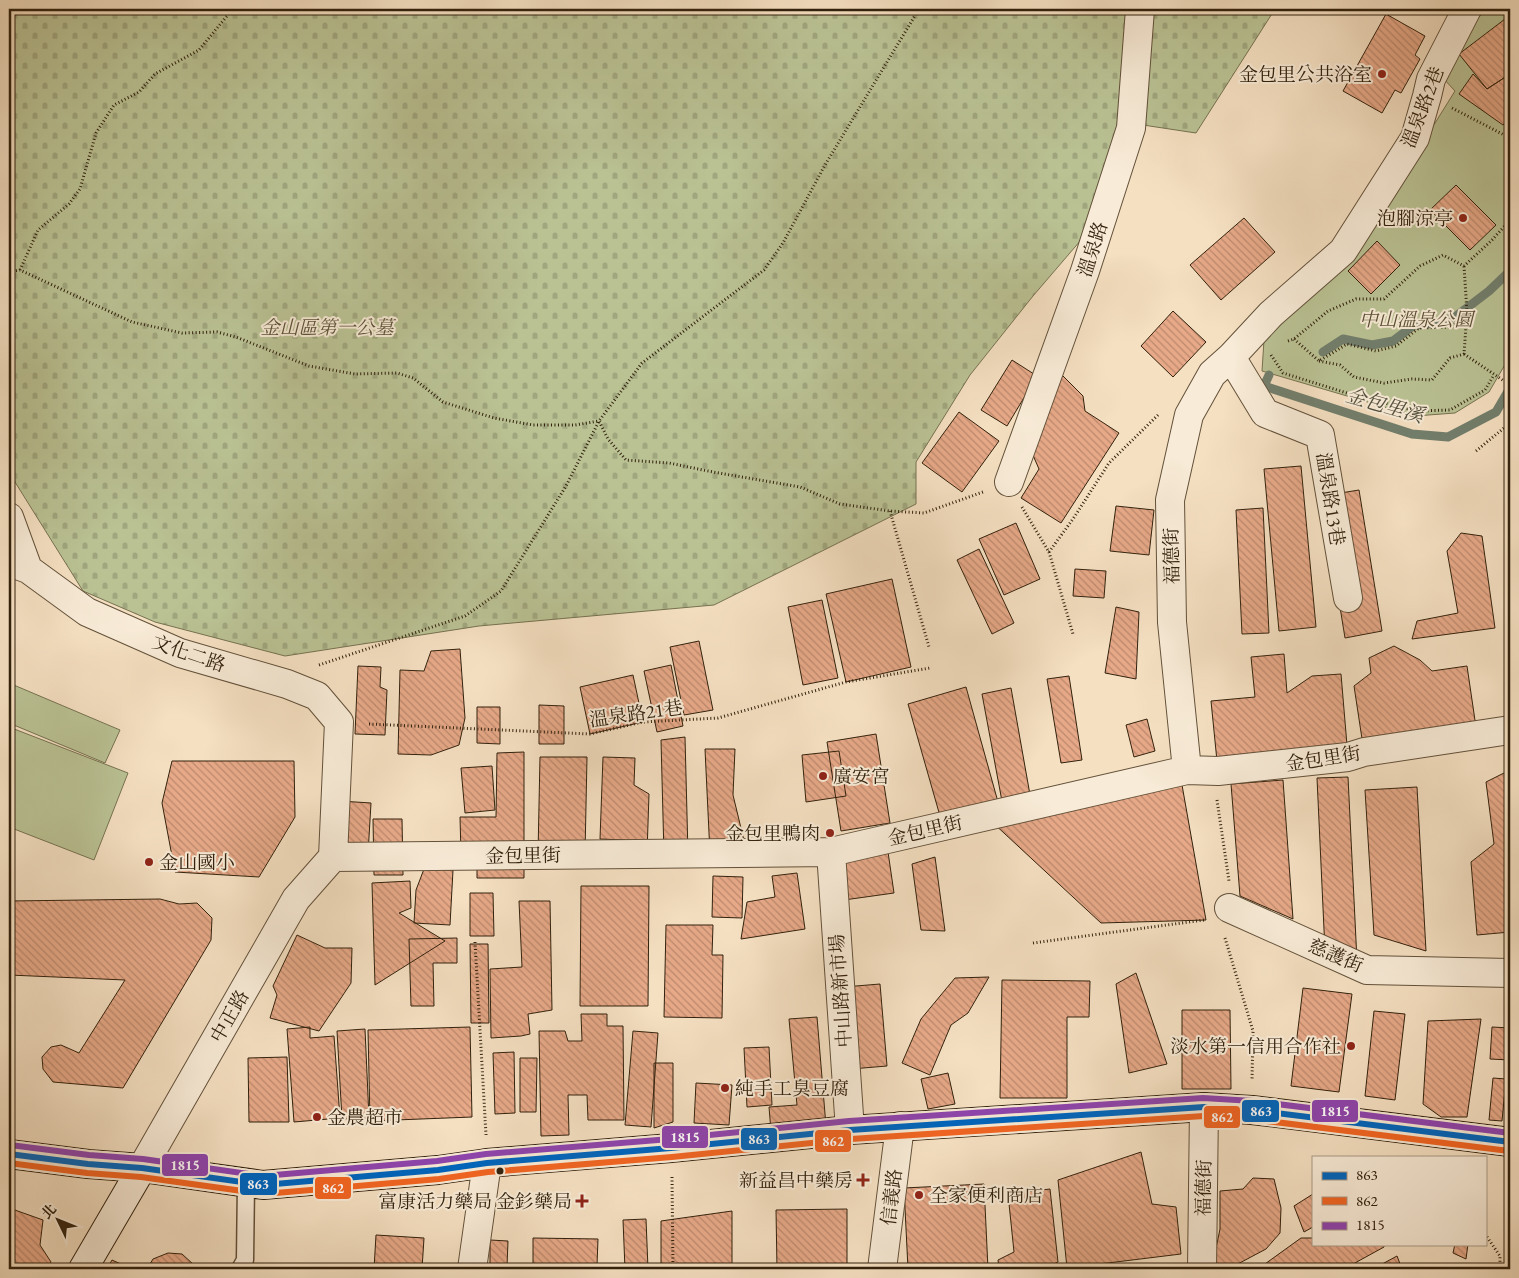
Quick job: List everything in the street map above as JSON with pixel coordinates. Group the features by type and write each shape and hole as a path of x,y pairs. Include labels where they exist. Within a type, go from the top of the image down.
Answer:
{"street":[{"name":"溫泉路","path":"1008,482 1085,270 1131,128 1140,9"},
{"name":"溫泉路2巷","path":"1231,357 1271,314 1343,251 1415,138 1428,96 1430,79 1467,9"},
{"name":"溫泉路13巷","path":"1231,357 1265,413 1320,435 1348,598"},
{"name":"福德街","path":"1188,770 1172,622 1170,500 1189,415 1212,374 1231,357"},
{"path":"9,517 18,565"},
{"name":"文化二路","path":"18,565 87,612 180,653 288,684 317,696 339,722"},
{"path":"333,857 339,722"},
{"name":"金包里街","path":"333,857 830,852 1188,770 1218,770 1348,758 1364,752 1510,730"},
{"name":"中山路新市場","path":"830,852 850,1130"},
{"name":"中正路","path":"83,1269 296,899 333,857"},
{"name":"慈護街","path":"1218,914 1367,970 1510,972"},
{"name":"福德街","path":"1202,1269 1204,1107"},
{"path":"9,1154 88,1164 142,1168 263,1185 850,1130 1204,1107 1262,1111 1510,1142"},
{"name":"信義路","path":"882,1269 900,1126"},
{"path":"472,1269 487,1163"}],"lane":[{"path":"240,1269 245,1260 246,1184"}],"path":[{"path":"20,270 38,230 69,204 80,189 96,133 114,105 140,92 155,74 199,50 227,16 230,9"},
{"path":"288,684 313,666 465,616 501,591 566,486 599,421 642,363 764,270 783,243 825,165 919,9"},
{"path":"1428,96 1510,138"},
{"path":"1464,266 1510,220"},
{"path":"1285,342 1294,339 1328,311 1356,299 1384,299 1420,266 1443,255 1464,266"},
{"path":"1464,266 1467,300 1464,354"},
{"path":"9,272 20,270 132,322 182,333 218,332 236,337 309,366 355,374 397,373 413,378 443,402 494,418 533,425 575,425 599,421"},
{"path":"1319,362 1347,344 1376,351 1396,346 1419,328 1452,327 1467,312"},
{"path":"1294,339 1319,362 1340,365 1354,377 1384,384 1412,379 1432,380 1450,358 1464,354"},
{"path":"1271,353 1282,373 1416,412 1450,410 1485,390 1494,375"},
{"path":"1464,354 1510,385"},
{"path":"1049,552 1109,463 1162,412"},
{"path":"599,421 608,439 626,460 669,463 800,487 840,504 890,511 924,513 1008,482 1024,513 1049,552 1073,634"},
{"path":"1476,451 1510,422"},
{"path":"890,511 929,648"},
{"name":"溫泉路21巷","path":"339,722 590,734 643,722 718,718 846,682 930,668"},
{"path":"1033,943 1218,914"},
{"path":"475,942 487,1163"},
{"path":"671,1148 673,1269"},
{"path":"1486,1235 1500,1256 1500,1269"}],"green space":[{"name":"金山區第一公墓","path":"9,9 1128,9 1122,120 1087,233 1033,296 970,375 916,462 916,504 714,605 479,626 285,656 155,622 83,591 15,482 9,460"},
{"path":"1154,9 1275,9 1196,133 1143,125"},
{"name":"中山溫泉公園","path":"1487,9 1510,9 1510,356 1489,392 1455,413 1415,416 1262,371 1264,340 1372,224 1455,91 1443,78 1475,21"},
{"path":"9,683 120,730 105,763 9,723"},
{"path":"9,727 128,773 94,860 9,827"}],"building":[{"name":"金包里公共浴室","path":"1386,14 1425,36 1415,55 1420,59 1401,93 1395,90 1382,113 1343,91"},
{"path":"1509,16 1510,74 1487,89 1459,54"},
{"path":"1473,74 1487,89 1510,74 1510,118 1503,125 1459,94"},
{"name":"泡腳涼亭","path":"1456,185 1496,225 1470,250 1430,210"},
{"path":"1244,218 1275,252 1221,300 1190,265"},
{"name":"泡腳涼亭","path":"1377,241 1400,265 1371,294 1348,271"},
{"path":"1173,311 1206,342 1173,377 1141,346"},
{"path":"1012,360 1037,376 1007,426 981,410"},
{"path":"1061,374 1083,396 1085,411 1119,433 1061,523 1021,498 1039,469 1025,437"},
{"path":"959,412 999,441 962,492 922,463"},
{"path":"1301,466 1316,627 1279,631 1264,469"},
{"path":"1359,490 1382,631 1345,638 1322,496"},
{"path":"1116,506 1154,510 1149,555 1110,551"},
{"path":"1263,508 1269,633 1242,634 1236,510"},
{"path":"1016,523 1040,579 1004,595 979,539"},
{"path":"1461,533 1482,536 1495,628 1412,639 1417,621 1458,613 1447,551"},
{"path":"979,549 1014,623 992,634 957,560"},
{"path":"1075,569 1106,571 1104,598 1073,596"},
{"path":"892,579 911,667 846,682 826,594"},
{"path":"822,600 838,678 803,685 788,607"},
{"path":"1116,607 1139,612 1136,679 1105,673"},
{"path":"699,641 713,710 684,715 670,647"},
{"path":"1394,646 1420,660 1432,671 1467,666 1477,734 1364,752 1354,686 1371,673 1369,658"},
{"path":"460,649 465,718 459,745 431,755 398,754 400,670 424,671 431,651"},
{"path":"1284,654 1287,693 1312,676 1341,674 1348,757 1218,771 1211,701 1255,697 1251,657"},
{"path":"671,665 683,726 657,732 644,671"},
{"path":"358,666 381,667 380,687 387,690 385,735 355,734"},
{"path":"633,675 643,722 590,734 580,687"},
{"path":"1069,676 1082,760 1061,763 1047,679"},
{"path":"966,687 1003,820 946,837 908,704"},
{"path":"1011,688 1032,806 1004,812 982,694"},
{"path":"539,705 564,706 564,744 539,744"},
{"path":"477,707 500,707 500,744 477,743"},
{"path":"1147,719 1155,751 1134,757 1126,725"},
{"path":"876,734 890,823 841,831 827,742"},
{"path":"685,737 688,854 664,855 661,740"},
{"path":"705,749 735,749 733,795 747,853 710,854"},
{"name":"廣安宮","path":"839,751 846,796 806,802 802,755"},
{"path":"524,752 524,878 477,878 477,854 461,854 460,817 496,817 497,753"},
{"path":"540,757 587,757 585,854 538,854"},
{"path":"603,757 635,758 634,785 649,794 647,853 625,852 625,840 600,839"},
{"path":"172,761 294,761 295,817 259,877 175,872 162,803"},
{"path":"492,766 495,810 465,813 461,768"},
{"path":"1510,770 1510,932 1477,935 1471,862 1494,844 1486,782"},
{"path":"1348,777 1357,961 1325,951 1317,778"},
{"path":"1283,780 1293,919 1240,896 1231,784"},
{"path":"1182,785 1206,920 1101,923 991,821 1003,820"},
{"path":"1417,787 1426,951 1374,935 1365,790"},
{"path":"340,801 371,803 368,854 337,852"},
{"path":"373,819 402,819 403,875 374,875"},
{"path":"888,852 894,893 844,900 838,860"},
{"path":"935,857 945,931 921,930 912,864"},
{"path":"424,869 453,870 450,925 414,923 416,890"},
{"path":"797,873 805,929 741,939 747,902 775,897 772,876"},
{"path":"713,876 743,877 742,918 712,917"},
{"path":"410,881 411,908 399,913 445,941 375,985 372,883"},
{"path":"581,886 649,886 648,1006 580,1006"},
{"path":"470,893 493,893 494,936 470,936"},
{"path":"160,899 179,904 197,903 212,918 211,940 123,1088 53,1082 43,1069 42,1057 51,1047 61,1045 79,1053 125,980 9,975 9,901"},
{"path":"519,901 550,901 552,1010 528,1014 530,1034 491,1038 490,969 522,967"},
{"path":"666,925 713,925 712,955 723,955 722,1018 664,1017"},
{"path":"297,935 325,948 352,948 351,983 319,1031 270,1018 277,995 273,986"},
{"path":"457,938 457,963 433,963 434,1006 411,1006 409,939"},
{"path":"470,944 488,944 489,1023 471,1023"},
{"path":"1136,973 1167,1064 1129,1073 1116,984"},
{"path":"989,977 968,1013 951,1025 930,1075 902,1063 921,1019 955,978"},
{"path":"1002,980 1090,981 1089,1017 1067,1017 1067,1098 1000,1098"},
{"path":"880,984 887,1066 851,1069 844,987"},
{"path":"1303,988 1352,994 1339,1092 1291,1086"},
{"path":"1182,1010 1230,1010 1231,1089 1182,1089"},
{"path":"1374,1011 1405,1014 1395,1100 1365,1096"},
{"path":"581,1014 607,1014 607,1026 623,1026 624,1120 588,1120 587,1095 568,1095 569,1135 541,1136 539,1031 565,1031 568,1041 582,1041"},
{"path":"817,1017 826,1126 771,1131 769,1107 797,1105 789,1019"},
{"path":"1481,1019 1467,1117 1441,1117 1423,1104 1428,1021"},
{"path":"310,1027 310,1038 334,1036 340,1118 294,1122 287,1029"},
{"path":"470,1027 472,1117 370,1121 368,1030"},
{"path":"1492,1027 1510,1028 1510,1060 1490,1059"},
{"path":"365,1029 369,1118 342,1119 337,1031"},
{"path":"633,1031 658,1033 651,1127 625,1125"},
{"path":"769,1047 772,1105 747,1107 744,1048"},
{"path":"514,1052 515,1113 495,1114 493,1053"},
{"path":"287,1057 289,1122 249,1122 248,1058"},
{"path":"520,1058 537,1058 536,1112 520,1112"},
{"path":"654,1063 673,1063 673,1122 654,1128"},
{"path":"948,1073 955,1104 928,1109 921,1079"},
{"path":"1493,1078 1506,1079 1502,1121 1489,1120"},
{"path":"696,1083 732,1085 729,1125 694,1123"},
{"path":"1141,1152 1152,1204 1176,1207 1181,1254 1067,1268 1058,1180"},
{"path":"1253,1178 1274,1179 1281,1208 1280,1233 1266,1249 1234,1266 1213,1263 1220,1229 1220,1191 1243,1189"},
{"path":"984,1184 988,1269 908,1269 904,1188"},
{"path":"1050,1189 1058,1262 1042,1269 999,1269 998,1260 1014,1252 1008,1194"},
{"path":"1312,1195 1312,1228 1304,1232 1294,1206"},
{"path":"12,1209 43,1220 40,1245 51,1262 46,1269 9,1269 9,1216"},
{"path":"847,1209 847,1269 777,1269 776,1210"},
{"path":"732,1211 732,1269 661,1269 661,1221"},
{"path":"646,1219 648,1269 625,1269 623,1220"},
{"path":"376,1235 424,1238 422,1269 374,1269"},
{"path":"533,1238 598,1239 597,1265 571,1265 571,1269 533,1269"},
{"path":"1301,1238 1312,1238 1312,1246 1384,1246 1344,1269 1258,1269"},
{"path":"490,1240 508,1241 507,1266 490,1265"},
{"path":"1455,1246 1468,1246 1466,1259 1453,1253"},
{"path":"168,1253 182,1254 196,1269 147,1269 153,1259"},
{"path":"1397,1256 1402,1269 1373,1269"},
{"path":"112,1260 132,1269 107,1269"}],"waterway":[{"path":"1323,352 1343,339 1372,345 1393,341 1414,325 1436,323 1455,317 1489,291 1510,271"},
{"name":"金包里溪","path":"1269,375 1264,386 1412,434 1448,437 1496,412 1510,388"}],"transit line":[{"name":"1815","path":"10,1145 89,1155 143,1159 263,1176 849,1121 1203,1098 1253,1101 1510,1133"},
{"name":"863","path":"9,1154 88,1164 142,1168 263,1185 850,1130 1204,1107 1252,1110 1510,1142"},
{"name":"862","path":"9,1163 87,1173 141,1177 264,1194 851,1139 1204,1116 1251,1119 1509,1151"}],"place":[{"name":"金包里公共浴室","path":"1382,74"},
{"name":"泡腳涼亭","path":"1463,218"},
{"name":"廣安宮","path":"823,776"},
{"name":"金包里鴨肉","path":"830,833"},
{"name":"金山國小","path":"149,862"},
{"name":"淡水第一信用合作社","path":"1351,1046"},
{"name":"純手工臭豆腐","path":"725,1088"},
{"name":"金農超市","path":"317,1117"},
{"name":"新益昌中藥房","path":"863,1180"},
{"name":"全家便利商店","path":"919,1195"},
{"name":"富康活力藥局 金釤藥局","path":"582,1201"}]}
